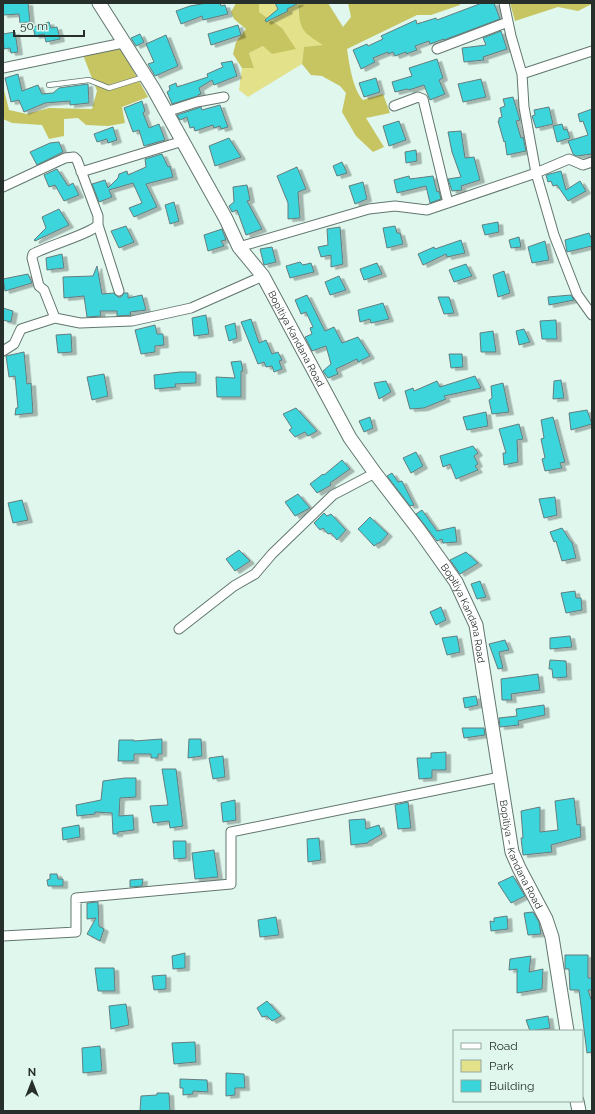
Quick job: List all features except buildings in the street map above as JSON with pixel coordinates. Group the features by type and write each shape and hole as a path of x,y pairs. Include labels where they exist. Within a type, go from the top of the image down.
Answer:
{"main road":[{"name":"Bopitiya Kandana Road","path":"99,3 146,77 183,141 226,219 239,247 263,276 350,438 456,582 476,625 483,676"},
{"name":"Bopitiya – Kandana Road","path":"483,676 496,746 512,852 546,919 552,937 567,1030"}],"street":[{"path":"504,3 522,74 524,107 536,173 554,235 577,294 592,315"},
{"path":"437,49 508,22"},
{"path":"3,68 123,43"},
{"path":"522,74 592,52"},
{"path":"166,112 197,102 224,97"},
{"path":"394,106 418,97 423,99 448,203"},
{"path":"81,172 183,141"},
{"path":"3,187 65,158 74,157 77,160 98,216 98,225 119,290"},
{"path":"239,247 369,209 395,206 427,210 536,173 569,159 583,165 592,162"},
{"path":"55,318 44,290 39,286 32,258 33,254 92,230 98,225"},
{"path":"3,351 14,344 21,329 55,318 80,322 132,321 191,308 263,276"},
{"path":"179,630 234,586 255,574 272,554 333,495 375,473"},
{"path":"3,936 76,932 76,898 231,884 231,832 500,777"}],"lane":[{"path":"49,85 89,80 109,88 146,77"}],"green space":[{"path":"259,3 298,3 299,17 324,45 304,48 302,64 248,97 239,90 242,68 254,68 249,53 263,46 282,28 259,12"}],"shaded area":[{"path":"236,3 259,3 259,12 282,28 296,49 272,54 263,46 249,53 254,68 242,68 233,54 236,42 246,29 234,19 231,12"},
{"path":"298,3 328,3 343,27 351,17 348,3 459,3 460,5 431,15 417,15 347,49 354,83 363,100 383,94 390,113 366,118 384,147 373,152 356,136 342,112 346,93 340,86 322,76 311,75 302,64 304,47 323,45 306,33 303,29"},
{"path":"510,3 592,4 578,11 558,7 515,21"},
{"path":"120,47 148,97 122,107 125,123 108,126 86,125 78,118 64,119 64,136 49,139 42,125 12,123 3,119 3,86 9,110 27,114 49,108 92,109 97,91 83,55"}]}
